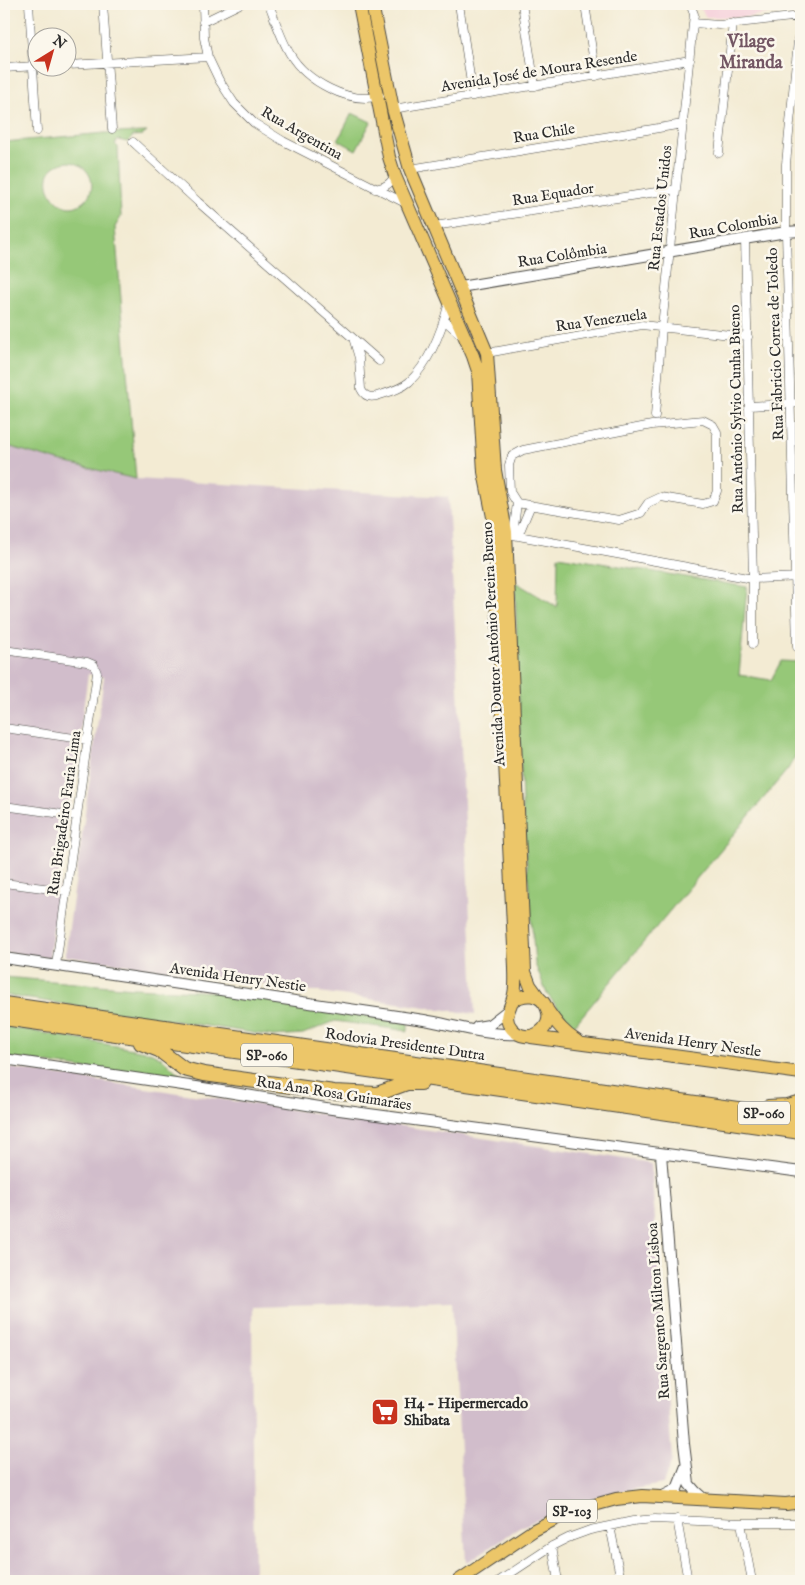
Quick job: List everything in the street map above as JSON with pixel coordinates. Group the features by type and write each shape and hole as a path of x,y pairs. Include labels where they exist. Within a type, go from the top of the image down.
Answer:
{"highway":[{"name":"Rodovia Presidente Dutra","path":"4,1004 801,1118"},
{"name":"Rodovia Presidente Dutra","path":"4,1018 801,1132"},
{"path":"87,1030 148,1045 159,1050 184,1069 204,1074 334,1092 376,1094 407,1083 447,1081"},
{"path":"727,1108 787,1106 801,1102"}],"main road":[{"name":"Avenida Doutor Antônio Pereira Bueno","path":"359,4 389,157 395,176 466,338 478,371 484,472 508,534 496,578 515,966 515,992 510,1006"},
{"name":"Avenida Doutor Antônio Pereira Bueno","path":"372,4 393,109 410,169 487,352 494,463 508,534 524,972 540,999"},
{"path":"448,281 460,286 455,298 446,296 448,281"},
{"path":"466,338 474,350 487,352"},
{"path":"548,1011 548,1020 545,1028 539,1034 531,1036 517,1034 510,1028 507,1019 510,1006 521,996 531,995 540,999 567,1034 580,1043"},
{"name":"Avenida Henry Nestle","path":"531,1036 801,1073"},
{"name":"SP-103","path":"458,1581 534,1530 569,1512 616,1499 642,1496 786,1504 801,1502"}],"street":[{"path":"29,4 31,28"},
{"path":"103,4 112,129"},
{"name":"Rua Argentina","path":"202,4 204,38 208,57 219,80 234,103 254,123 283,141 408,204"},
{"path":"203,22 240,4"},
{"path":"268,4 290,55 306,73 329,89 350,97 378,97 391,92"},
{"path":"459,4 473,96"},
{"path":"522,4 535,86"},
{"path":"585,4 596,76"},
{"name":"Rua Estados Unidos","path":"656,416 662,327 694,14 690,4"},
{"path":"693,22 719,25 801,14"},
{"name":"Rua Fabricio Correa de Toledo","path":"797,647 798,577 790,404 786,164 801,14"},
{"path":"719,153 733,23"},
{"path":"78,64 208,57"},
{"name":"Avenida José de Moura Resende","path":"393,109 690,60"},
{"path":"4,68 28,66"},
{"path":"35,78 37,131"},
{"name":"Rua Chile","path":"410,169 683,124"},
{"path":"133,142 354,341 379,361"},
{"path":"375,189 391,183 395,176"},
{"name":"Rua Equador","path":"434,226 676,189"},
{"name":"Rua Colombia","path":"670,252 801,231"},
{"name":"Rua Antônio Sylvio Cunha Bueno","path":"745,239 754,579 753,644"},
{"name":"Rua Colômbia","path":"460,286 670,252"},
{"path":"354,341 359,358 360,389 366,396 374,397 392,392 408,382 428,359 444,320 446,296"},
{"path":"444,320 466,338"},
{"name":"Rua Venezuela","path":"487,352 642,325 748,337"},
{"path":"750,406 801,403"},
{"path":"703,420 713,425 717,432 718,490 713,501 703,504 661,498 648,503 641,514 619,520 531,505 518,503 510,492 509,465 512,456 523,450 652,425 703,420"},
{"path":"508,534 518,503"},
{"path":"508,534 531,505"},
{"path":"508,534 754,579 798,577"},
{"name":"Rua Brigadeiro Faria Lima","path":"4,650 87,662 94,665 97,673 56,965"},
{"path":"4,728 88,740"},
{"path":"4,806 77,816"},
{"path":"4,882 67,891"},
{"name":"Avenida Henry Nestie","path":"4,958 517,1034"},
{"path":"468,1028 489,1025 510,1006"},
{"name":"Rua Ana Rosa Guimarães","path":"4,1059 332,1108 801,1172"},
{"name":"Rua Sargento Milton Lisboa","path":"661,1154 679,1389 687,1465 691,1488 705,1500"},
{"path":"659,1498 677,1489 687,1465"},
{"path":"500,1581 552,1546 568,1538 610,1526 655,1518 801,1523"},
{"path":"677,1519 688,1581"},
{"path":"741,1522 752,1581"},
{"path":"610,1526 621,1581"},
{"path":"552,1546 558,1581"}],"shaded area":[{"path":"698,4 799,4 793,9 749,17 706,17"},
{"path":"4,445 59,461 136,479 448,497 475,1014 65,956 104,677 88,674 49,958 4,952"},
{"path":"4,1067 651,1163 672,1460 663,1484 610,1493 570,1504 519,1528 466,1563 452,1301 252,1307 254,1581 4,1581"}],"green space":[{"path":"352,113 371,122 356,150 338,140"},
{"path":"147,132 143,135 133,136 128,142 118,140 115,144 118,147 121,217 115,227 136,479 59,461 4,445 4,142 105,133","holes":["69,162 75,163 86,170 92,186 87,198 77,206 66,206 58,202 51,193 48,184 49,174 56,166"]},
{"path":"558,556 747,587 739,675 771,680 781,661 801,662 801,746 788,769 573,1027 547,994 535,964 522,803 515,582 557,607"},
{"path":"4,977 134,988 240,993 408,1023 408,1031 335,1021 303,1034 273,1036 4,995"},
{"path":"4,1026 150,1052 162,1058 183,1078 199,1082 198,1085 4,1057"}],"place":[{"name":"H4 - Hipermercado Shibata","path":"385,1412"}],"district":[{"name":"Vilage Miranda","path":"751,51"}]}
